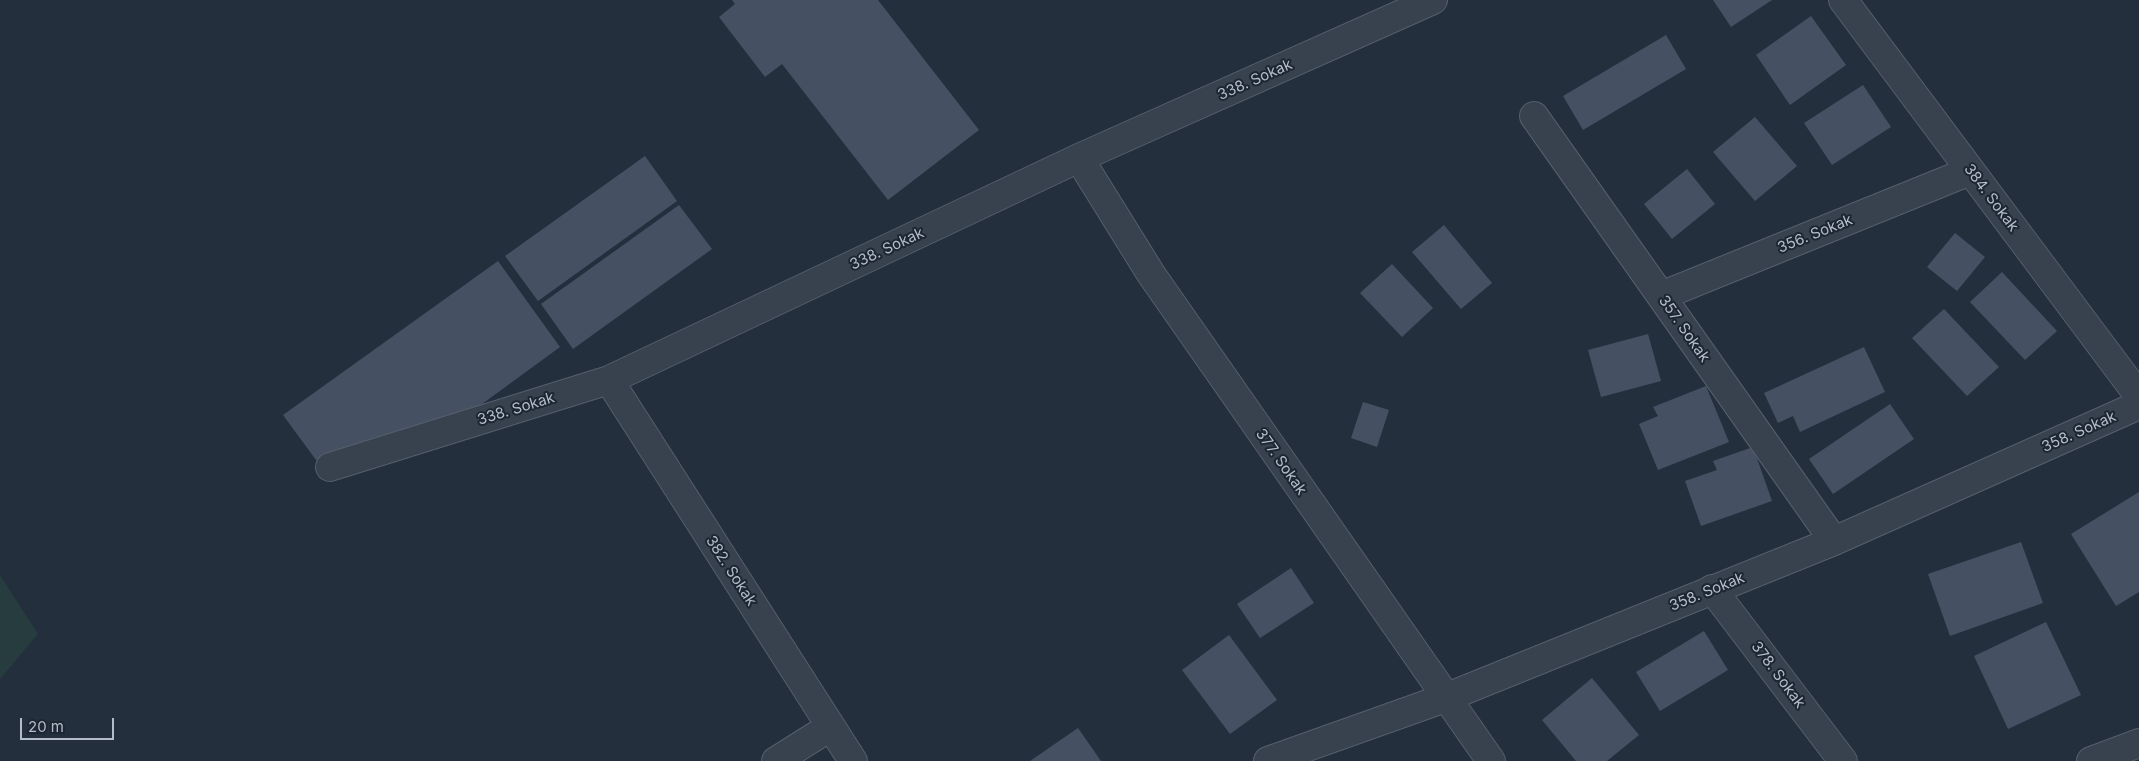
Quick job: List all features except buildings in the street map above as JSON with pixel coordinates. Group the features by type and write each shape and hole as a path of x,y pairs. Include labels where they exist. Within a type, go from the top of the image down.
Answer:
{"street":[{"name":"338. Sokak","path":"330,467 609,380 1079,158 1433,0"},
{"name":"384. Sokak","path":"1843,0 2139,396"},
{"name":"357. Sokak","path":"1534,116 1834,541"},
{"name":"377. Sokak","path":"1079,158 1151,274 1445,698 1491,761"},
{"name":"356. Sokak","path":"1661,296 1970,171"},
{"name":"382. Sokak","path":"609,380 853,761"},
{"name":"358. Sokak","path":"1268,761 1445,698 1834,541 2139,405"},
{"name":"378. Sokak","path":"1712,589 1843,761"},
{"path":"776,761 830,727"},
{"path":"2091,761 2139,743"}],"green space":[{"path":"0,575 38,634 0,679"}]}
